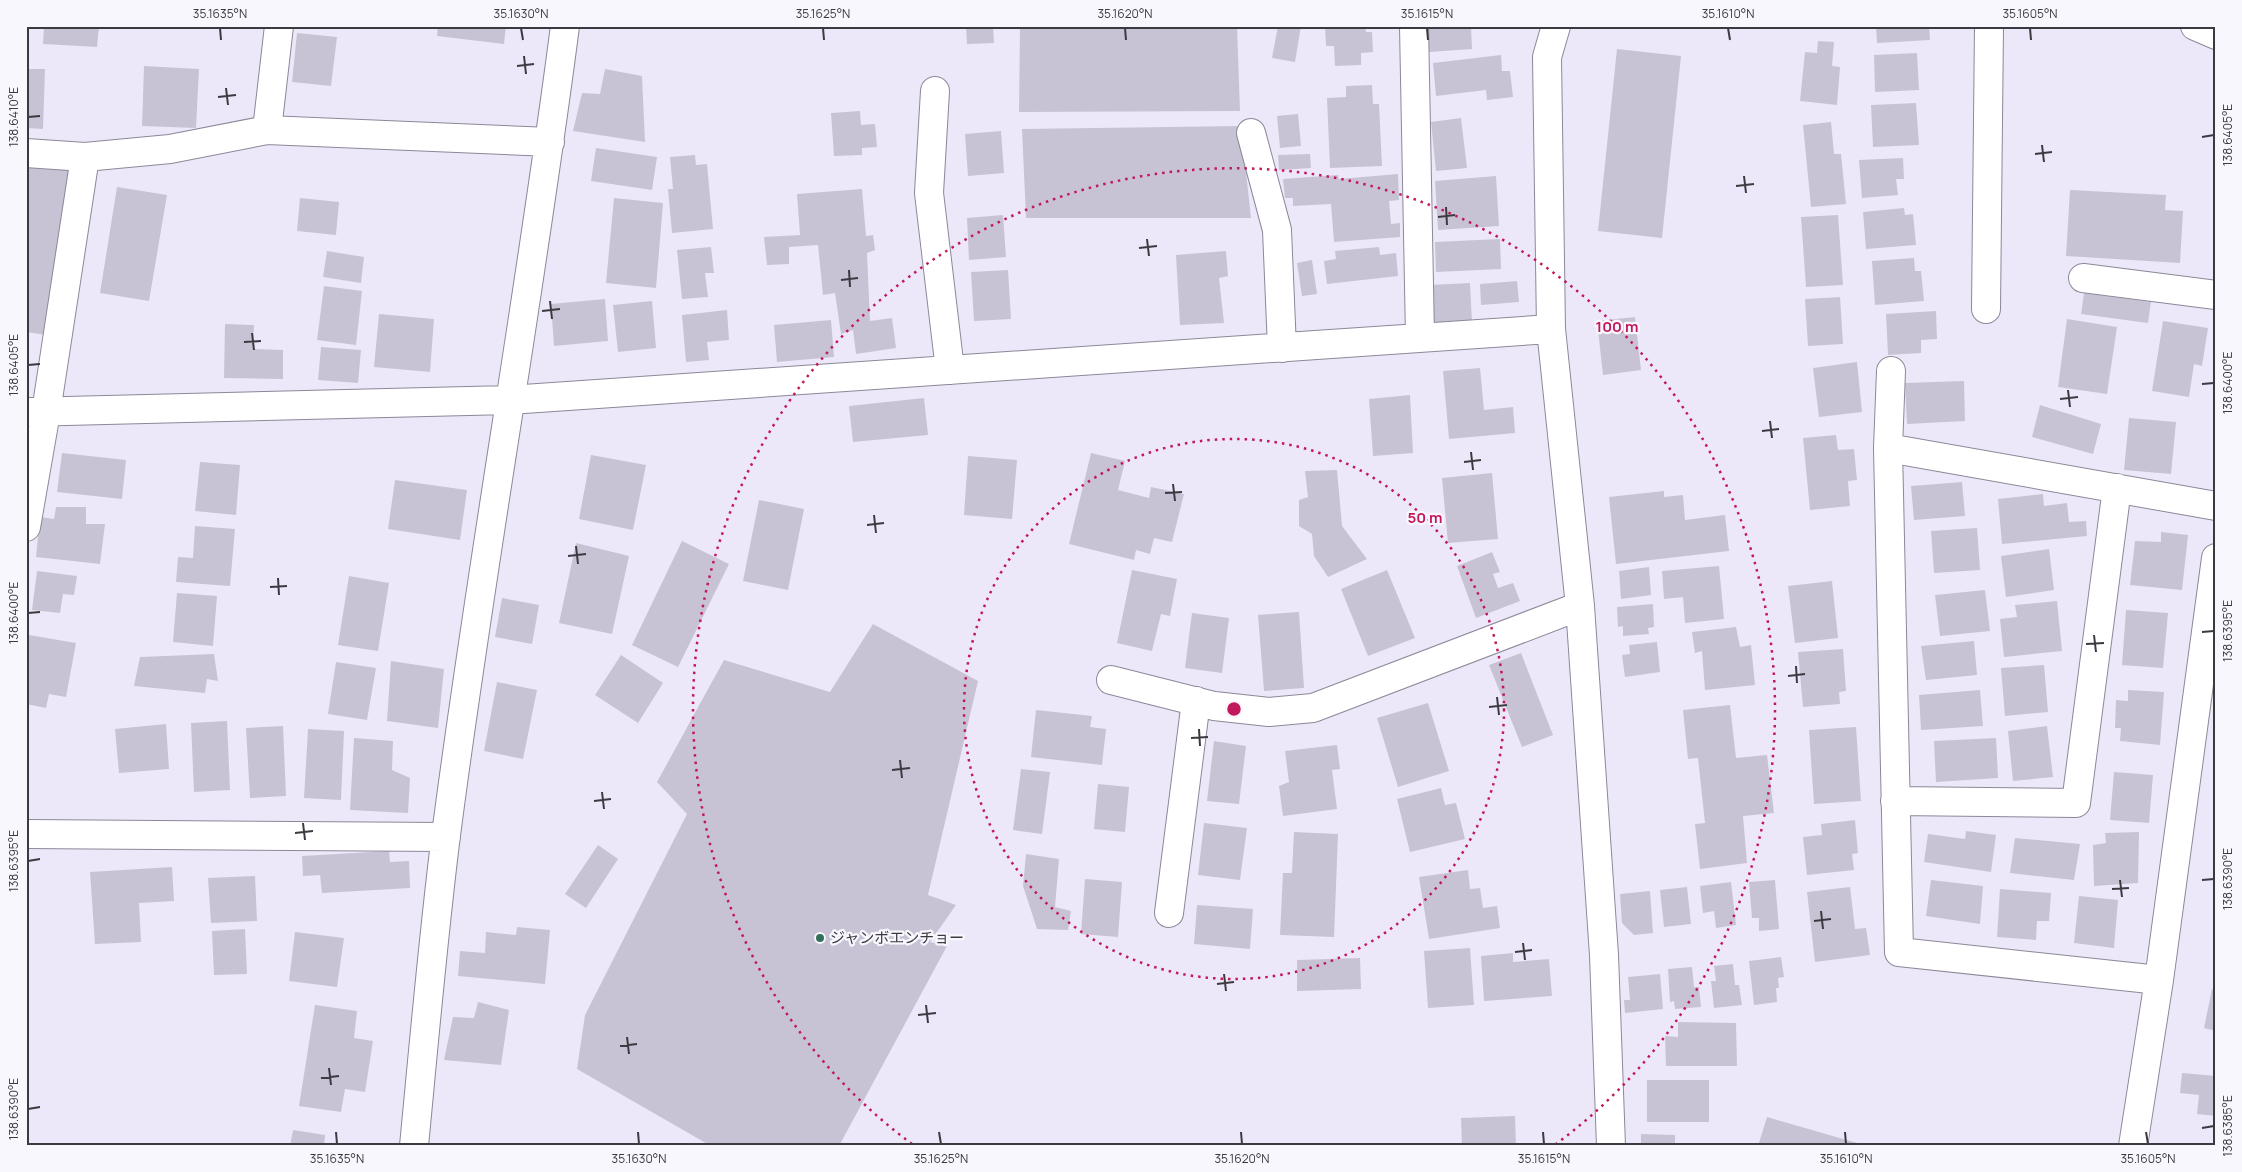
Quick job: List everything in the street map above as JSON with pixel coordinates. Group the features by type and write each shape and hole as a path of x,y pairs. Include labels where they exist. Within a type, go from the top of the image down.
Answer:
{"street":[{"path":"267,130 279,26"},
{"path":"414,1146 446,837 509,400 550,142 565,26"},
{"path":"1414,26 1420,337"},
{"path":"1556,26 1548,57 1551,329 1580,606 1604,955 1611,1146"},
{"path":"1986,309 1989,26"},
{"path":"2195,26 2216,35"},
{"path":"935,91 929,193 950,370"},
{"path":"26,153 85,157 170,149 267,130 550,142"},
{"path":"1251,133 1277,230 1282,348"},
{"path":"26,527 36,412 85,157"},
{"path":"2082,278 2216,295"},
{"path":"36,412 509,400 1551,329"},
{"path":"1891,371 1888,448 1899,952 2159,980"},
{"path":"1888,448 2216,506"},
{"path":"1896,801 2076,802 2117,488"},
{"path":"2133,1146 2159,980 2216,559"},
{"path":"1111,680 1214,706 1269,712 1313,708 1580,606"},
{"path":"1168,913 1196,701"},
{"path":"26,834 446,837"}],"building":[{"path":"44,26 99,26 97,47 43,44"},
{"path":"438,26 506,26 504,44 437,36"},
{"path":"966,26 993,26 994,43 967,44"},
{"path":"1020,26 1237,26 1240,111 1019,112"},
{"path":"1278,26 1301,26 1295,62 1272,58"},
{"path":"1325,26 1365,26 1366,32 1372,32 1373,52 1361,53 1361,65 1335,66 1334,46 1326,46"},
{"path":"1428,26 1471,26 1472,49 1429,52"},
{"path":"1876,26 1929,26 1930,40 1877,43"},
{"path":"297,33 337,37 331,86 292,82"},
{"path":"1818,41 1834,42 1832,66 1840,67 1837,105 1800,101 1805,52 1817,53"},
{"path":"1617,49 1681,56 1662,238 1598,231"},
{"path":"1917,53 1919,90 1875,92 1874,55"},
{"path":"1501,55 1502,71 1510,71 1513,97 1487,100 1486,90 1436,96 1433,63"},
{"path":"144,66 199,69 196,128 142,126"},
{"path":"26,69 45,69 43,129 26,128"},
{"path":"605,69 642,76 645,142 573,131 582,93 600,94"},
{"path":"1372,85 1373,104 1379,104 1382,166 1330,168 1327,98 1346,97 1346,86"},
{"path":"1916,103 1919,145 1873,147 1871,105"},
{"path":"860,111 861,125 875,124 877,147 862,148 862,155 834,156 831,113"},
{"path":"1298,114 1301,146 1280,148 1277,116"},
{"path":"1461,118 1467,168 1436,171 1431,122"},
{"path":"1831,122 1834,154 1841,154 1846,204 1811,207 1803,125"},
{"path":"1241,126 1251,218 1026,218 1022,129"},
{"path":"1001,131 1004,173 968,176 965,134"},
{"path":"596,148 657,157 652,190 591,181"},
{"path":"1310,154 1311,168 1279,170 1278,155"},
{"path":"695,155 696,165 707,164 713,229 672,233 668,189 673,189 670,157"},
{"path":"1903,158 1904,179 1896,179 1898,195 1862,198 1859,160"},
{"path":"26,161 71,168 47,335 26,332 26,227 29,207 26,207"},
{"path":"1398,174 1399,200 1389,201 1391,224 1400,223 1400,237 1334,242 1331,204 1293,206 1293,198 1285,198 1283,179 1338,175 1339,179"},
{"path":"1496,176 1499,226 1438,230 1435,181"},
{"path":"117,187 167,195 149,301 100,293"},
{"path":"862,189 866,236 873,235 875,250 867,253 870,321 892,318 896,348 856,354 853,330 841,334 835,293 823,295 818,245 789,247 789,264 767,265 764,237 800,235 797,194"},
{"path":"2070,190 2166,195 2165,210 2183,211 2180,263 2066,256"},
{"path":"300,198 339,202 336,235 297,231"},
{"path":"614,198 663,203 656,288 606,283"},
{"path":"1904,208 1905,215 1913,214 1916,245 1866,249 1863,212"},
{"path":"1003,215 1006,257 969,260 967,218"},
{"path":"1838,215 1843,285 1806,287 1801,217"},
{"path":"1500,239 1501,269 1436,272 1435,242"},
{"path":"711,247 714,273 705,273 708,297 682,299 677,250"},
{"path":"1379,247 1380,255 1396,253 1398,276 1327,284 1324,261 1336,259 1335,251"},
{"path":"327,251 364,257 361,283 323,277"},
{"path":"1226,251 1228,276 1219,278 1224,323 1180,325 1176,255"},
{"path":"1914,258 1915,271 1921,271 1924,301 1875,305 1872,261"},
{"path":"1312,260 1317,294 1302,296 1297,263"},
{"path":"1008,270 1011,319 974,321 971,272"},
{"path":"1517,281 1519,302 1481,305 1480,284"},
{"path":"1470,283 1472,323 1432,326 1430,285"},
{"path":"324,286 362,291 356,345 317,340"},
{"path":"2084,293 2151,302 2148,323 2081,314"},
{"path":"1840,297 1843,344 1808,346 1805,299"},
{"path":"605,299 608,341 554,346 551,304"},
{"path":"652,301 656,348 618,352 613,305"},
{"path":"727,310 729,340 707,342 709,360 686,362 682,315"},
{"path":"1936,311 1937,339 1921,340 1921,353 1888,355 1886,314"},
{"path":"379,314 434,319 430,372 374,367"},
{"path":"1635,317 1641,370 1603,375 1597,321"},
{"path":"2067,319 2117,327 2107,394 2058,387"},
{"path":"831,320 834,357 777,362 774,325"},
{"path":"2163,321 2208,328 2202,366 2194,364 2189,397 2152,391"},
{"path":"225,324 254,325 253,349 283,350 283,379 224,378"},
{"path":"321,347 361,350 358,383 318,380"},
{"path":"1857,362 1862,412 1819,417 1813,368"},
{"path":"1480,368 1484,410 1513,407 1515,433 1449,439 1443,371"},
{"path":"1964,381 1965,421 1907,424 1905,383"},
{"path":"1410,395 1413,453 1373,456 1369,399"},
{"path":"924,398 928,435 853,442 849,406"},
{"path":"2040,405 2101,424 2093,454 2032,437"},
{"path":"2129,418 2176,422 2171,474 2124,470"},
{"path":"1836,435 1838,450 1854,449 1857,480 1848,481 1850,506 1810,510 1803,438"},
{"path":"62,453 126,460 122,499 57,492"},
{"path":"1091,453 1125,461 1118,490 1149,498 1151,487 1184,494 1172,542 1154,538 1150,554 1136,550 1134,560 1069,544"},
{"path":"591,455 646,465 633,530 579,519"},
{"path":"968,456 1017,460 1012,519 964,515"},
{"path":"200,462 240,465 236,515 195,511"},
{"path":"1337,470 1342,526 1367,559 1328,577 1314,556 1312,534 1299,526 1299,500 1308,497 1305,471"},
{"path":"1492,473 1498,539 1448,543 1442,478"},
{"path":"395,480 467,490 460,540 388,529"},
{"path":"1962,482 1965,516 1914,520 1911,486"},
{"path":"1664,491 1664,497 1683,495 1685,520 1725,515 1729,551 1616,564 1609,497"},
{"path":"2043,494 2044,506 2067,503 2069,522 2086,521 2087,536 2002,544 1998,499"},
{"path":"759,500 804,509 788,590 743,581"},
{"path":"56,507 86,507 86,524 105,524 100,564 36,557 40,517 54,519"},
{"path":"195,526 235,529 230,586 176,582 178,557 193,558"},
{"path":"1977,528 1980,570 1934,573 1931,531"},
{"path":"2161,532 2188,535 2182,590 2130,585 2135,541 2161,542"},
{"path":"682,541 729,564 678,667 632,645"},
{"path":"576,543 629,556 612,634 559,623"},
{"path":"2049,549 2054,590 2006,597 2001,556"},
{"path":"1492,552 1500,572 1493,574 1498,588 1513,583 1520,601 1476,618 1457,566"},
{"path":"1719,566 1724,619 1685,623 1683,597 1664,599 1662,571"},
{"path":"1649,567 1651,595 1621,599 1619,571"},
{"path":"1132,570 1177,579 1170,616 1161,614 1152,651 1117,643"},
{"path":"1387,570 1415,638 1368,656 1341,589"},
{"path":"37,571 77,576 74,595 63,594 60,613 32,610"},
{"path":"349,576 389,583 378,651 338,645"},
{"path":"1832,581 1838,638 1795,643 1788,586"},
{"path":"1985,590 1990,631 1940,636 1935,595"},
{"path":"177,593 217,596 213,646 173,642"},
{"path":"502,598 539,605 532,644 495,637"},
{"path":"2057,601 2062,651 2004,657 2000,619 2017,617 2015,605"},
{"path":"1653,604 1654,627 1648,628 1649,634 1623,636 1623,626 1618,627 1617,607"},
{"path":"2126,610 2168,613 2163,668 2122,665"},
{"path":"1299,612 1304,688 1264,691 1258,615"},
{"path":"1192,613 1229,618 1222,673 1185,668"},
{"path":"873,624 978,681 928,895 956,905 930,942 947,946 839,1146 711,1146 577,1069 585,1015 687,814 657,782 724,660 830,692"},
{"path":"1736,627 1740,647 1751,645 1755,685 1705,690 1702,651 1695,653 1692,632"},
{"path":"29,635 76,643 66,697 49,694 46,708 26,704 26,651"},
{"path":"1974,641 1977,675 1926,680 1921,646"},
{"path":"1657,642 1660,672 1625,677 1622,655 1630,654 1629,645"},
{"path":"1843,649 1846,691 1839,692 1840,704 1803,707 1798,652"},
{"path":"1521,653 1553,735 1522,747 1489,665"},
{"path":"214,654 218,681 207,679 205,693 134,686 140,657"},
{"path":"621,655 663,683 638,723 595,695"},
{"path":"391,661 444,669 438,728 387,721"},
{"path":"336,662 376,668 367,720 328,714"},
{"path":"2044,665 2048,712 2005,716 2001,668"},
{"path":"497,682 537,690 523,759 484,751"},
{"path":"1980,690 1983,726 1921,730 1919,695"},
{"path":"2128,690 2164,692 2160,745 2120,741 2121,728 2115,728 2116,700 2128,701"},
{"path":"1428,703 1449,771 1398,787 1377,718"},
{"path":"1730,705 1736,758 1767,755 1774,813 1743,816 1747,863 1700,869 1695,824 1705,823 1698,758 1688,759 1683,710"},
{"path":"1036,710 1092,716 1090,727 1106,729 1102,765 1031,757"},
{"path":"227,721 230,790 194,792 191,723"},
{"path":"166,724 169,769 119,773 115,729"},
{"path":"283,726 286,796 250,798 246,728"},
{"path":"2047,726 2053,777 2013,781 2008,731"},
{"path":"1856,727 1861,801 1814,804 1809,730"},
{"path":"308,729 344,731 341,800 304,798"},
{"path":"354,738 393,741 392,770 410,778 408,813 350,810"},
{"path":"1996,738 1998,778 1936,782 1934,741"},
{"path":"1214,741 1246,746 1239,804 1207,801"},
{"path":"1337,745 1340,769 1332,770 1337,809 1283,816 1279,786 1289,782 1285,751"},
{"path":"1021,769 1050,772 1042,834 1013,830"},
{"path":"2114,772 2153,775 2149,823 2110,820"},
{"path":"1098,784 1129,787 1125,832 1094,829"},
{"path":"1441,788 1445,805 1456,803 1465,839 1410,852 1397,799"},
{"path":"1855,820 1858,853 1852,854 1854,870 1807,875 1803,837 1822,835 1821,824"},
{"path":"1204,823 1247,828 1240,880 1198,875"},
{"path":"1966,831 1996,835 1991,872 1924,862 1928,834 1965,839"},
{"path":"1294,832 1338,834 1334,937 1280,935 1283,873 1292,873"},
{"path":"2139,832 2138,883 2094,886 2093,845 2106,843 2105,833"},
{"path":"2015,838 2080,844 2074,880 2010,873"},
{"path":"598,845 618,859 586,908 565,894"},
{"path":"389,851 390,862 409,861 410,888 322,893 320,875 303,876 302,856"},
{"path":"1026,854 1059,859 1055,907 1071,911 1068,930 1037,929 1023,886"},
{"path":"172,867 174,901 139,903 141,942 95,944 90,872"},
{"path":"1468,870 1470,889 1480,888 1483,908 1497,906 1500,928 1429,939 1419,877"},
{"path":"255,876 257,921 211,923 208,878"},
{"path":"1085,879 1122,882 1118,937 1081,934"},
{"path":"1775,880 1779,929 1759,931 1759,918 1752,918 1749,882"},
{"path":"1931,880 1983,886 1980,924 1926,916"},
{"path":"1731,882 1736,925 1716,928 1714,911 1703,913 1700,886"},
{"path":"1687,887 1691,924 1664,927 1660,890"},
{"path":"1850,887 1855,929 1866,928 1870,955 1815,962 1807,892"},
{"path":"2000,889 2051,893 2049,921 2037,921 2036,940 1997,937"},
{"path":"1650,891 1653,933 1634,935 1622,923 1620,894"},
{"path":"2079,896 2118,900 2114,948 2074,943"},
{"path":"1197,905 1253,909 1250,949 1194,944"},
{"path":"517,927 550,930 545,984 458,976 460,951 485,953 486,932 516,935"},
{"path":"245,929 247,974 214,975 212,931"},
{"path":"295,932 344,938 337,987 289,981"},
{"path":"1470,948 1474,1005 1428,1008 1424,951"},
{"path":"1513,953 1513,962 1549,959 1552,996 1484,1001 1481,956"},
{"path":"1781,957 1784,977 1778,978 1779,988 1776,988 1777,1002 1754,1005 1749,961"},
{"path":"1360,958 1361,989 1297,991 1297,960"},
{"path":"1733,964 1735,985 1739,985 1742,1005 1714,1008 1711,981 1716,981 1714,966"},
{"path":"1692,967 1694,987 1699,987 1701,1007 1675,1009 1674,1001 1670,1002 1668,969"},
{"path":"1660,974 1663,1009 1625,1013 1624,1000 1630,1000 1628,977"},
{"path":"2212,989 2216,990 2216,1031 2204,1028"},
{"path":"478,1002 509,1010 501,1065 444,1060 453,1017 474,1018"},
{"path":"315,1005 357,1011 354,1038 373,1041 365,1092 345,1089 341,1112 299,1106"},
{"path":"1678,1022 1736,1023 1737,1066 1666,1066 1665,1036 1678,1037"},
{"path":"2182,1073 2216,1076 2216,1116 2197,1114 2199,1095 2180,1093"},
{"path":"1647,1080 1709,1080 1709,1122 1647,1122"},
{"path":"1515,1116 1516,1146 1462,1146 1461,1118"},
{"path":"1767,1117 1864,1145 1758,1146"},
{"path":"293,1130 325,1135 324,1146 290,1146"},
{"path":"1641,1134 1675,1135 1675,1146 1641,1146"}],"place":[{"name":"ジャンボエンチョー","path":"820,938"}]}
